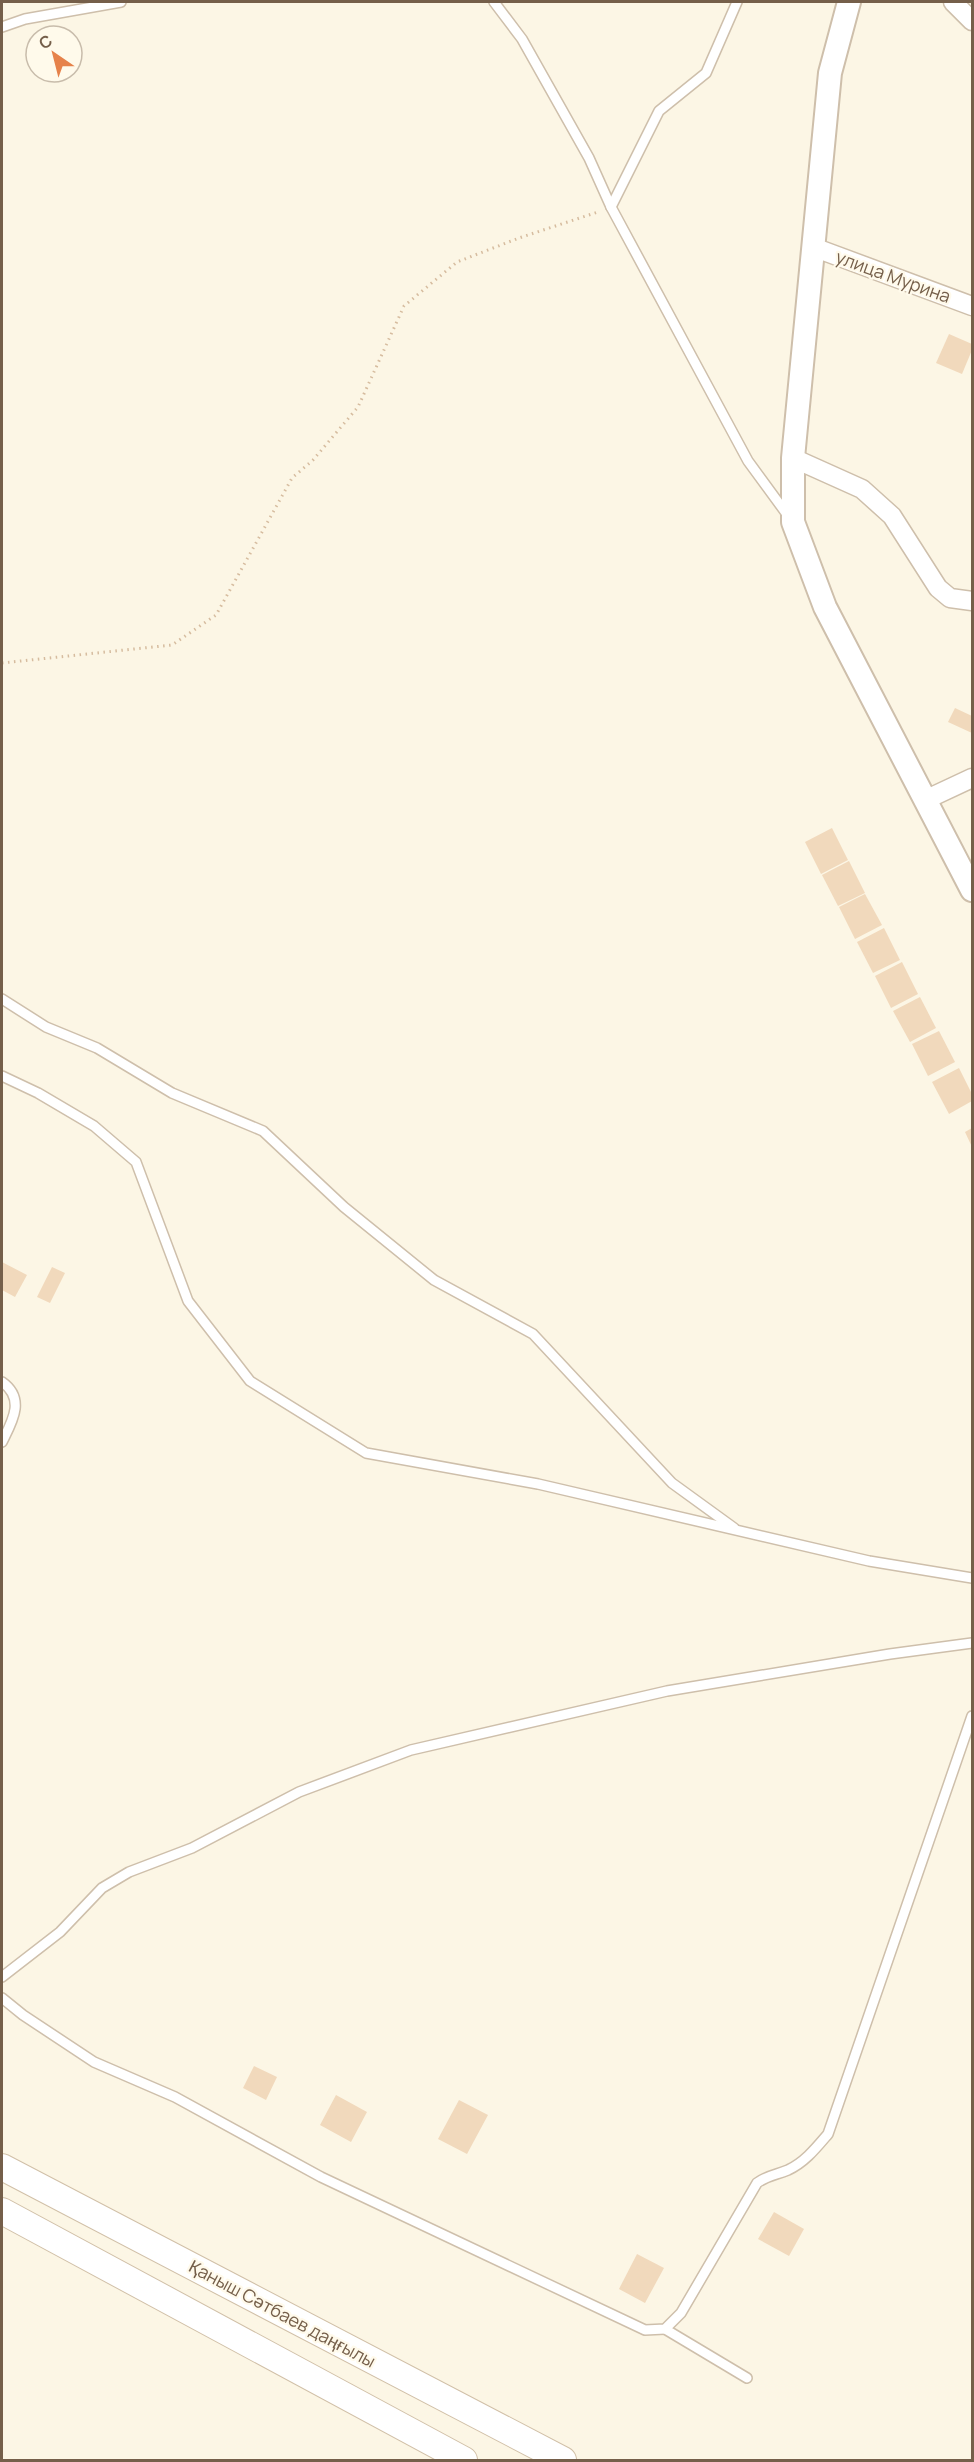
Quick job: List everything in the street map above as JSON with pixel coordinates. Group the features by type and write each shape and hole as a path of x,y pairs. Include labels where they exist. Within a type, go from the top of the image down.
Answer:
{"main road":[{"name":"Қаныш Сәтбаев даңғылы","path":"2,2167 563,2460"},
{"path":"2,2211 465,2460"}],"street":[{"path":"849,2 830,73 793,458 793,522 825,607 972,890"},
{"path":"953,2 972,21"},
{"name":"улица Мурина","path":"813,247 972,306"},
{"path":"793,458 862,489 892,516 938,588 950,598 972,601"},
{"path":"925,800 972,778"}],"lane":[{"path":"2,27 25,19 121,2"},
{"path":"495,2 528,48 589,158 611,207 748,460 793,522"},
{"path":"611,207 659,111 706,73 737,2"},
{"path":"2,999 46,1026 97,1048 172,1093 263,1131 344,1207 434,1280 533,1334 672,1483 738,1531"},
{"path":"2,1076 38,1093 94,1126 136,1162 188,1301 250,1381 366,1453 538,1484 869,1561 972,1578"},
{"path":"2,1382 14,1399 16,1414 2,1442"},
{"path":"2,1977 60,1932 102,1888 129,1872 192,1848 299,1792 411,1750 667,1691 972,1643"},
{"path":"664,2329 681,2313 757,2183 770,2174 787,2170 806,2158 828,2134 972,1716"},
{"path":"2,1998 23,2015 94,2062 175,2097 321,2177 645,2330 664,2329 747,2378"}],"path":[{"path":"2,663 172,645 216,615 292,478 313,460 358,408 404,306 458,262 519,238 611,207"}],"building":[{"path":"949,334 972,344 972,350 962,374 936,363"},
{"path":"955,708 972,716 972,733 948,722"},
{"path":"832,828 848,860 821,874 805,842"},
{"path":"849,861 865,893 838,906 822,875"},
{"path":"865,894 882,925 855,939 839,907"},
{"path":"884,928 900,960 873,973 857,942"},
{"path":"902,962 918,994 891,1008 875,976"},
{"path":"920,997 936,1028 910,1042 893,1011"},
{"path":"939,1031 955,1062 928,1076 912,1044"},
{"path":"959,1068 972,1094 972,1101 949,1114 932,1082"},
{"path":"972,1128 972,1147 965,1132"},
{"path":"2,1262 27,1275 15,1297 2,1290"},
{"path":"52,1267 65,1273 50,1303 37,1297"},
{"path":"254,2066 277,2077 266,2100 243,2088"},
{"path":"336,2095 367,2112 351,2142 320,2125"},
{"path":"459,2100 488,2115 467,2154 438,2139"},
{"path":"774,2212 804,2229 789,2256 758,2239"},
{"path":"637,2254 664,2268 645,2303 619,2289"}]}
